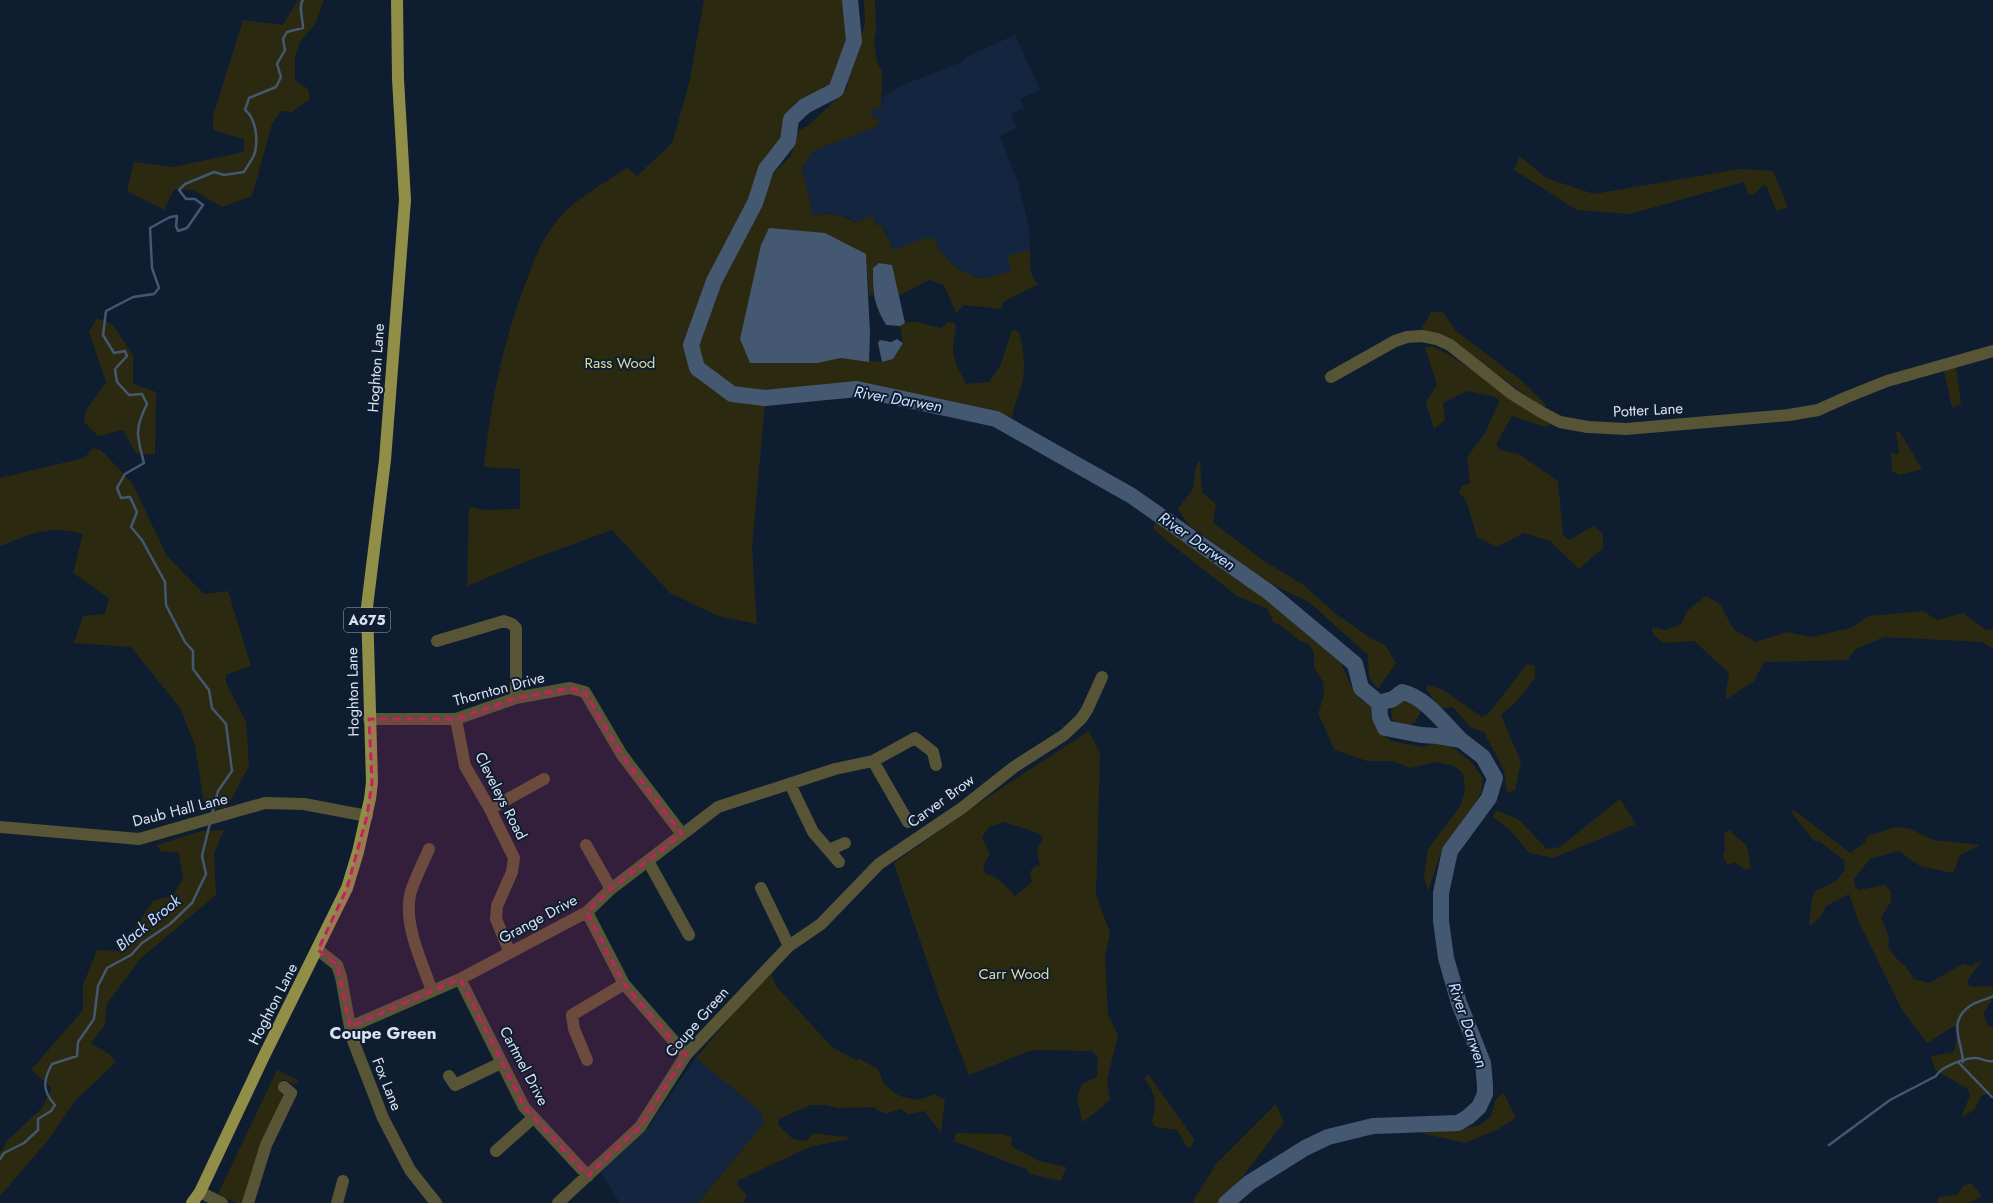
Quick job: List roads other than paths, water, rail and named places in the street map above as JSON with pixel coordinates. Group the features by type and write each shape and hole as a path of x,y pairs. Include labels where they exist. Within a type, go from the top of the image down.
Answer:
{"main road":[{"name":"Hoghton Lane","path":"192,1203 200,1192 264,1056 318,950 347,888 367,816 372,782 367,608 385,460 405,200 398,79 397,0"}],"street":[{"name":"Potter Lane","path":"1331,377 1395,341 1407,337 1422,336 1437,339 1450,345 1512,394 1560,422 1588,427 1626,429 1789,415 1818,410 1847,396 1887,381 1993,351"},
{"path":"437,641 504,621 512,624 516,628 516,698"},
{"name":"Carver Brow","path":"789,946 821,924 879,864 962,808 1014,767 1064,735 1081,719 1087,710 1102,677"},
{"name":"Thornton Drive","path":"369,719 456,719 516,698 570,688 585,692 622,755 682,834"},
{"name":"Cleveleys Road","path":"456,719 465,766 490,809 514,858 512,872 497,906 496,919 510,953"},
{"name":"Grange Drive","path":"350,1027 460,979 587,912 610,889 718,807 835,769 873,761 915,738 933,752 936,765"},
{"path":"873,761 908,822"},
{"path":"490,809 544,779"},
{"path":"790,784 813,832 840,862"},
{"name":"Daub Hall Lane","path":"0,826 139,839 266,803 304,804 367,816"},
{"path":"829,850 845,843"},
{"path":"586,845 610,889"},
{"path":"429,849 410,895 410,917 415,940 432,991"},
{"path":"648,861 689,935"},
{"path":"761,888 789,946"},
{"path":"587,912 624,984 686,1055"},
{"name":"Coupe Green","path":"558,1203 640,1127 686,1055 789,946"},
{"name":"Fox Lane","path":"318,950 336,965 341,978 352,1038 362,1067 384,1118 410,1170 436,1203"},
{"name":"Cartmel Drive","path":"460,979 485,1026 501,1063 524,1107 532,1118 588,1176"},
{"path":"587,1060 574,1029 572,1015 624,984"},
{"path":"449,1076 455,1085 501,1063"},
{"path":"248,1203 266,1145 291,1093 284,1087"},
{"path":"496,1151 532,1118"},
{"path":"337,1203 343,1182"},
{"path":"200,1192 222,1203"}],"waterway":[{"name":"Black Brook","path":"212,814 218,791 232,771 226,724 212,708 209,690 193,669 193,651 185,642 166,605 165,582 142,540 131,527 137,512 130,497 121,498 117,488 125,474 144,463 138,439 138,427 147,404 142,394 129,395 117,382 115,369 127,356 125,351 114,353 103,335 106,311 133,297 154,294 159,288 152,268 150,228 170,217 177,216 176,226 178,231 187,228 203,205 195,199 186,199 179,190 185,184 214,172 224,175 244,172 252,159 256,147 256,135 252,118 245,110 249,98 276,87 281,77 277,64 285,50 283,39 287,32 303,28 301,9 303,0"},
{"name":"River Darwen","path":"850,0 854,41 836,90 805,106 791,119 788,141 766,169 755,203 714,281 691,345 697,368 732,394 765,398 857,389 996,419 1132,496 1270,593 1355,664 1361,688 1379,703 1380,717 1385,728 1421,735 1461,740 1483,757 1495,778 1489,798 1450,851 1441,893 1441,921 1446,958 1459,1003 1483,1063 1485,1094 1479,1107 1468,1117 1458,1123 1373,1126 1328,1137 1305,1148 1249,1183 1226,1203"},
{"name":"River Darwen","path":"1379,703 1393,699 1402,692 1411,695 1427,705 1461,740"},
{"name":"Black Brook","path":"0,1159 4,1153 24,1143 38,1130 38,1119 51,1111 55,1105 46,1090 45,1085 47,1075 52,1064 77,1056 78,1042 94,1019 98,986 107,968 131,955 142,943 170,924 192,903 206,874 202,856 210,823"},
{"path":"1963,1062 1957,1025 1959,1019 1963,1012 1970,1006 1993,996"},
{"path":"1829,1145 1890,1100 1936,1076 1948,1066 1970,1058 1993,1061"},
{"path":"1959,1063 1992,1097"}],"district":[{"name":"Coupe Green","path":"383,1033"}],"park label":[{"name":"Rass Wood","path":"620,363"},
{"name":"Carr Wood","path":"1014,974"}]}
